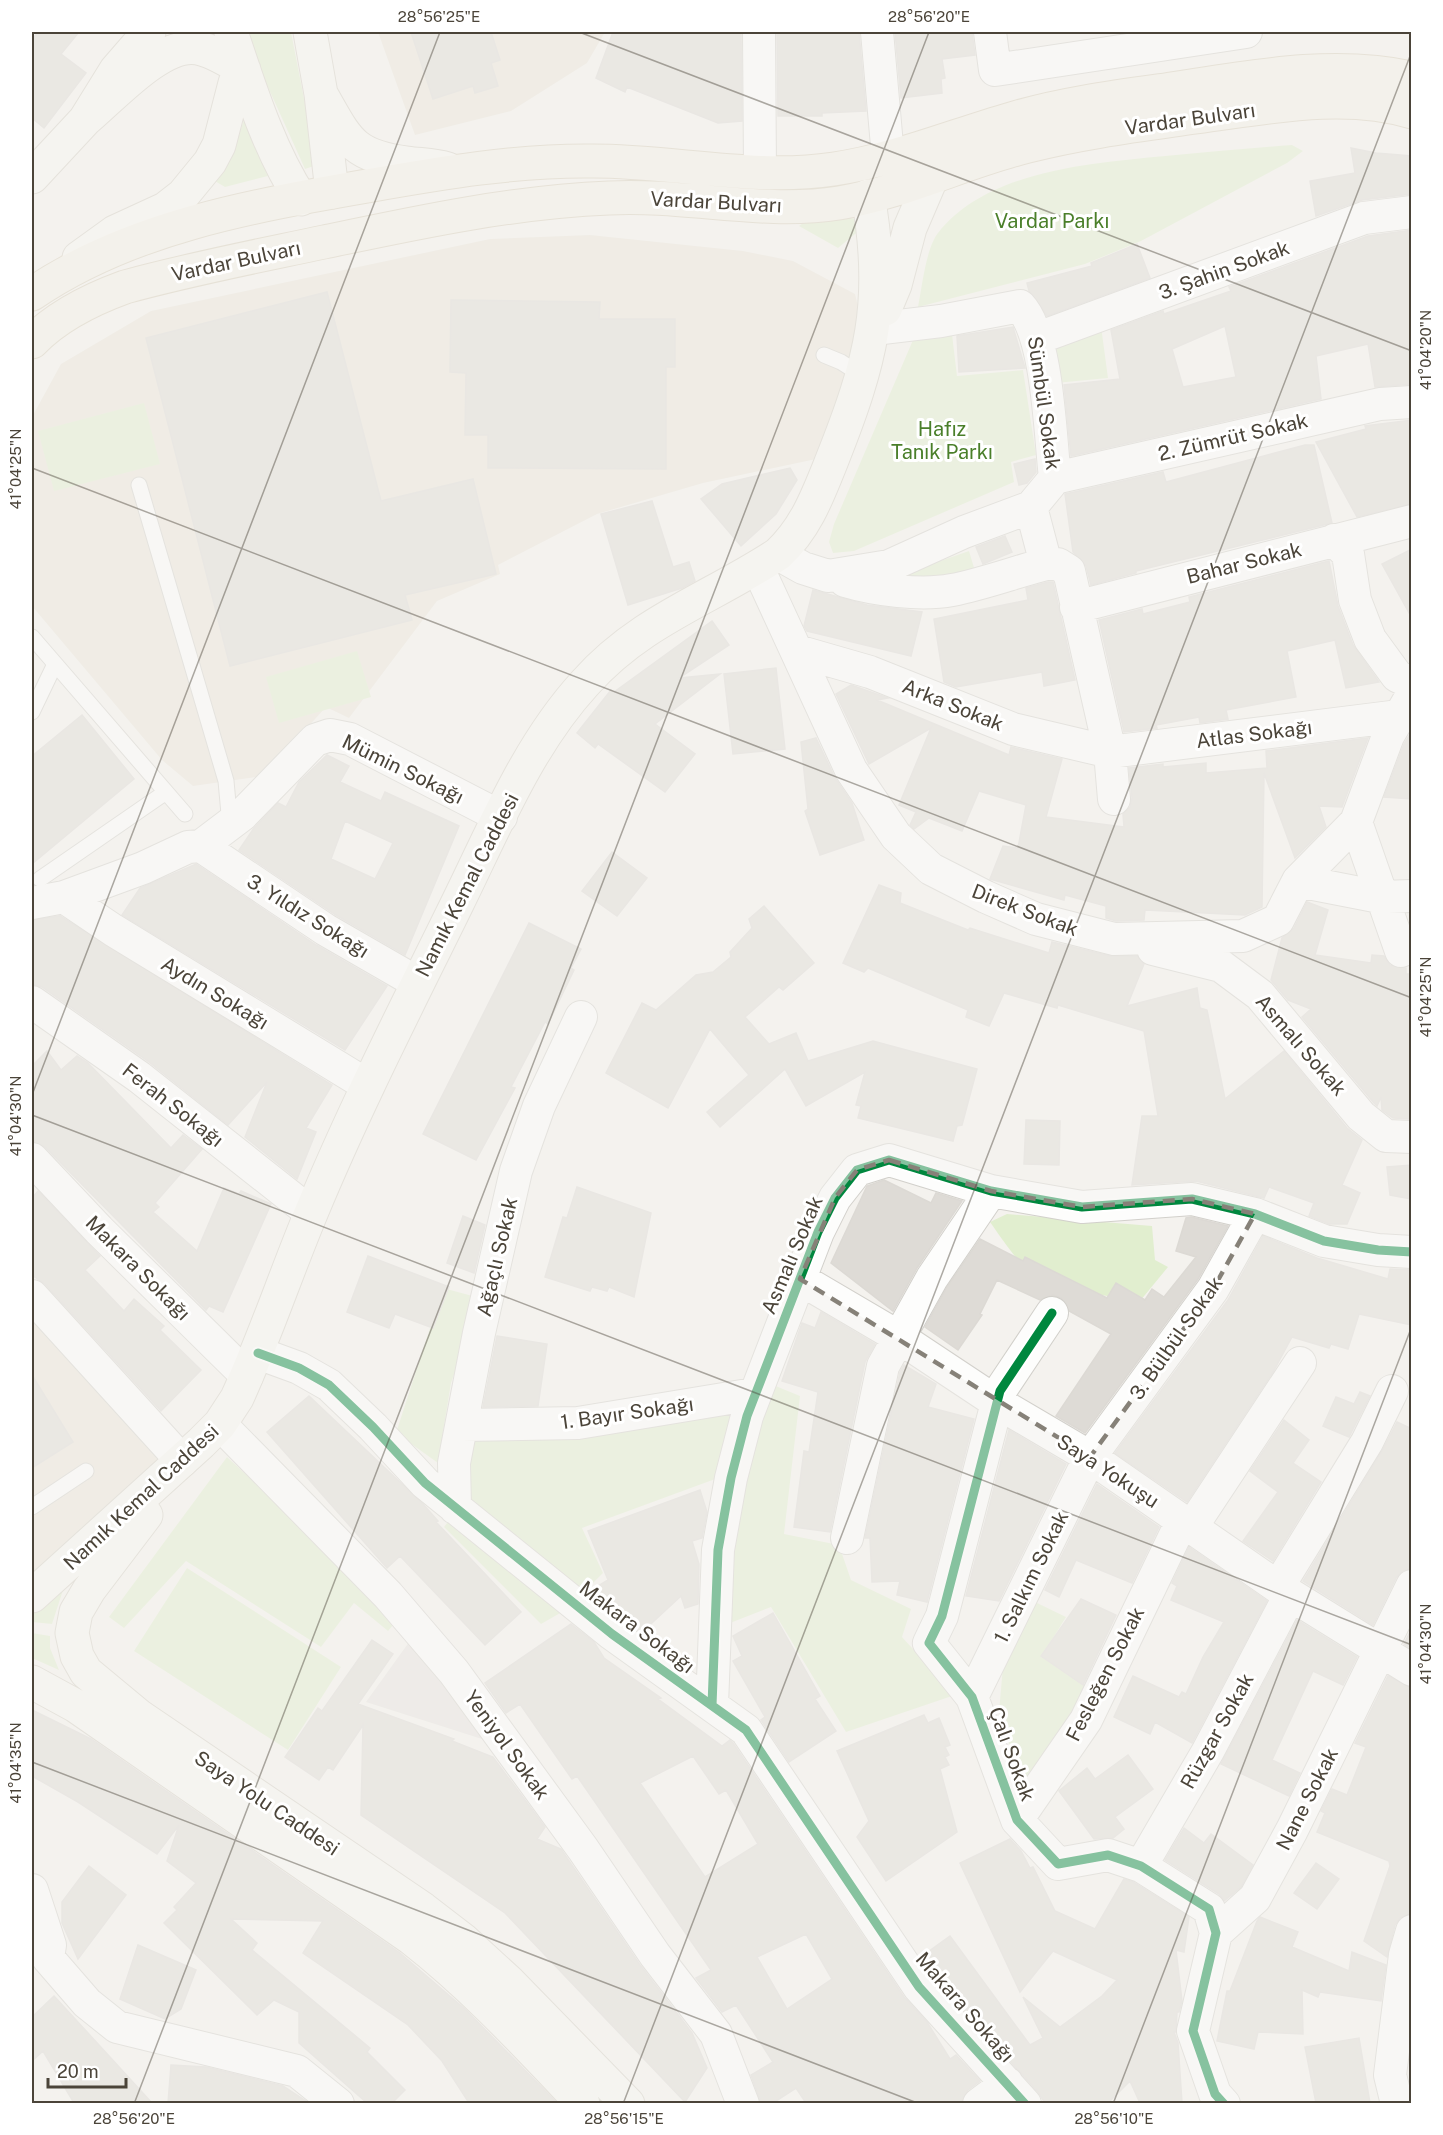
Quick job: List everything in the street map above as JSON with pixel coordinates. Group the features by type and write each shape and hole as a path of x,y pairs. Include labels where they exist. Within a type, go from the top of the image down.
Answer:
{"main road":[{"path":"85,120 116,70 148,32"},
{"path":"231,32 280,160 327,242"},
{"path":"310,32 321,94 332,192 332,221 327,242"},
{"path":"32,177 85,120 154,60 176,49 202,49 244,69"},
{"path":"68,270 97,243 132,223 165,209 183,195 210,162 219,145 235,83 244,69"},
{"name":"Vardar Bulvarı","path":"32,294 68,270 200,220 332,192 459,172 510,165 591,161 760,172 831,170 876,161 1014,118 1106,99 1220,81 1327,69 1412,78"},
{"path":"321,94 346,135 361,152 382,159 436,165 459,172"},
{"name":"Vardar Bulvarı","path":"32,342 71,312 96,298 125,287 370,231 515,205 614,197 809,207 868,196 931,179 1026,146 1163,122 1315,103 1355,103 1412,112"},
{"path":"868,196 876,161"},
{"path":"874,329 889,301 910,228 931,179"},
{"name":"Namık Kemal Caddesi","path":"32,1596 182,1461 220,1424 237,1398 253,1364 311,1213 367,1085 501,817 544,737 585,682 626,645 669,614 768,561 804,524 863,376 874,329 875,238 868,196"},
{"name":"Saya Yolu Caddesi","path":"182,1461 160,1496 89,1590 76,1612 72,1633 77,1656 86,1672 139,1716 423,1909 462,1939 628,2103"},
{"name":"Saya Yolu Caddesi","path":"32,1682 75,1706 411,1938 460,1978 583,2103"}],"street":[{"path":"759,32 760,172"},
{"path":"876,161 877,32"},
{"path":"990,32 995,70 1246,32"},
{"name":"3. Şahin Sokak","path":"1038,338 1364,219 1412,212"},
{"name":"Sümbül Sokak","path":"874,329 941,321 1020,306 1030,316 1038,338 1055,478 1031,507"},
{"name":"2. Zümrüt Sokak","path":"1055,478 1287,423 1380,404 1412,402"},
{"path":"828,576 889,566 964,532 1031,507 1046,564"},
{"name":"Bahar Sokak","path":"1076,607 1412,521"},
{"path":"1334,540 1348,554 1355,600 1370,639 1397,676 1408,700"},
{"path":"768,561 803,568 864,587 904,591 950,591 1046,564 1058,564 1069,571 1110,752 1114,799"},
{"name":"Direk Sokak","path":"768,561 798,651 851,770 896,836 931,869 986,897 1036,919 1114,939 1243,936 1278,920 1298,881 1356,822 1388,736 1408,700"},
{"name":"Arka Sokak","path":"798,651 870,672 1013,729 1110,752"},
{"name":"Atlas Sokağı","path":"1110,752 1408,700"},
{"name":"Mümin Sokağı","path":"45,893 143,868 188,847 201,846 230,825 270,789 315,740 330,735 350,739 501,817"},
{"path":"1356,822 1380,897 1401,951"},
{"name":"3. Yıldız Sokağı","path":"201,846 326,930 418,983"},
{"path":"1298,881 1380,897 1412,896"},
{"name":"Aydın Sokağı","path":"45,893 113,930 367,1085"},
{"name":"Asmalı Sokak","path":"1114,939 1221,966 1260,995 1362,1116 1386,1136 1412,1137"},
{"name":"Ferah Sokağı","path":"32,1002 139,1077 311,1213"},
{"name":"Ağaçlı Sokak","path":"455,1508 454,1463 479,1333 516,1171 539,1106 581,1017"},
{"name":"Makara Sokağı","path":"32,1159 99,1230 253,1364 299,1368 328,1385 373,1427 425,1483 455,1508 612,1634 746,1730 919,1987 1016,2093"},
{"name":"Asmalı Sokak","path":"712,1705 718,1550 732,1478 754,1394 818,1232 835,1198 857,1170 889,1160 991,1191 1082,1207 1192,1199 1255,1214 1324,1241 1378,1250 1412,1252"},
{"path":"847,1538 883,1366 897,1336 932,1278 991,1191"},
{"name":"3. Bülbül Sokak","path":"1090,1457 1213,1288 1255,1214"},
{"name":"Saya Yokuşu","path":"800,1279 897,1336 998,1403 1090,1457 1284,1591 1380,1653 1412,1670"},
{"path":"32,1296 182,1461"},
{"path":"998,1403 1000,1391 1052,1313"},
{"name":"Fesleğen Sokak","path":"1017,1820 1086,1720 1187,1524 1299,1363"},
{"name":"Rüzgar Sokak","path":"1141,1866 1208,1751 1284,1591 1367,1442 1392,1391"},
{"name":"1. Bayır Sokağı","path":"462,1425 578,1423 754,1394"},
{"name":"Çalı Sokak","path":"998,1403 942,1617 929,1643 972,1697 1017,1820 1058,1864 1108,1855 1141,1866 1209,1909 1216,1933"},
{"name":"Yeniyol Sokak","path":"220,1424 388,1595 454,1672 583,1849 655,1955 716,2034 743,2103"},
{"name":"1. Salkım Sokak","path":"972,1697 1090,1457"},
{"name":"Nane Sokak","path":"1216,1933 1255,1898 1292,1830 1412,1586"},
{"path":"32,1890 50,1945 40,1964 117,2027 297,2071 338,2103"},
{"path":"1397,2103 1390,2075 1405,1955 1412,1931"},
{"path":"1216,1933 1194,2031 1215,2094 1224,2103"},
{"path":"979,2103 1016,2093"}],"lane":[{"path":"824,355 841,362 863,376"},
{"path":"139,485 226,781 230,825"},
{"path":"32,637 185,814"},
{"path":"32,712 55,664"},
{"path":"45,893 166,792"},
{"path":"32,1507 86,1471"}],"highlighted area":[{"path":"889,1160 991,1191 1082,1207 1192,1199 1255,1214 1213,1289 1090,1457 800,1279 835,1198 857,1170"}],"shaded area":[{"path":"378,32 605,32 587,63 511,111 415,135"},
{"path":"590,235 743,251 793,261 855,294 862,323 821,458 703,483 597,514 498,565 500,574 437,601 349,718 326,707 263,776 193,786 162,760 32,606 32,417 61,364 151,311 490,239"},
{"path":"32,1318 160,1458 32,1581"},
{"path":"412,1638 490,1731 482,1739 366,1702"}],"green space":[{"path":"243,32 291,32 317,165 305,169"},
{"path":"244,120 268,176 225,187 213,180 236,143"},
{"name":"Vardar Parkı","path":"1292,145 1303,151 1287,163 1141,241 1085,264 918,307 927,258 938,233 959,212 984,195 1012,183 1074,167"},
{"path":"855,219 860,230 838,248 799,226 803,223"},
{"path":"1101,326 1108,378 1056,383 1053,347"},
{"name":"Hafız Tanık Parkı","path":"916,333 952,334 957,376 1023,370 1036,455 1011,462 1014,482 854,551 833,553 829,542 834,524"},
{"path":"144,403 160,464 54,491 38,431"},
{"path":"969,551 975,571 936,578 905,577 920,568"},
{"path":"357,651 371,697 279,723 266,677"},
{"path":"1007,1214 1152,1226 1155,1260 1168,1267 1140,1301 1088,1293 1048,1283 1025,1268 990,1222"},
{"path":"443,1288 480,1298 451,1383 438,1463 396,1433"},
{"path":"766,1382 800,1396 784,1534 839,1545 851,1580 911,1609 902,1637 955,1695 846,1732 771,1607 725,1625 729,1552"},
{"path":"742,1402 718,1478 582,1528 603,1573 583,1593 464,1499 471,1429"},
{"path":"227,1457 398,1619 388,1631 354,1603 321,1647 186,1561 124,1628 109,1617"},
{"path":"453,1515 569,1608 541,1624 444,1527"},
{"path":"187,1568 341,1667 288,1750 134,1651"},
{"path":"64,1587 52,1624 32,1622 32,1612"},
{"path":"1033,1601 1066,1617 1042,1656 1091,1689 1025,1794 999,1712 1005,1643"},
{"path":"32,1633 50,1636 50,1648 59,1670 32,1658"}],"building":[{"path":"38,32 79,32 61,54 86,73 44,128 32,118 32,40"},
{"path":"411,32 491,32 500,60 491,63 498,86 475,93 473,86 433,99"},
{"path":"613,32 741,32 742,121 718,123 627,87 625,92 596,78"},
{"path":"777,32 859,32 866,111 822,113 822,116 778,116"},
{"path":"895,32 972,32 975,55 942,59 945,78 941,79 942,93 901,98"},
{"path":"1351,148 1412,156 1412,194 1362,200 1316,216 1310,181 1355,173"},
{"path":"1412,230 1412,384 1375,387 1368,344 1316,356 1321,399 1071,456 1064,385 1120,379 1111,330 1163,311 1164,314 1231,291 1229,287 1368,236","holes":["1225,326 1236,377 1183,387 1172,349"]},
{"path":"1137,244 1150,278 1047,316 1029,291 1027,283 1092,266 1091,263"},
{"path":"327,292 381,501 473,479 496,574 405,595 412,620 230,666 146,338"},
{"path":"451,300 600,302 599,319 675,319 675,367 666,367 666,469 488,468 488,435 465,435 466,373 450,372"},
{"path":"1013,327 1025,368 959,372 957,336"},
{"path":"1412,420 1412,504 1357,517 1316,442 1366,429 1365,426"},
{"path":"1305,445 1314,445 1332,523 1136,571 1136,573 1091,585 1086,566 1073,552 1065,494 1163,472 1166,482"},
{"path":"1035,459 1036,472 1027,483 1019,485 1014,464"},
{"path":"790,468 797,480 776,514 741,546 701,499 722,484"},
{"path":"652,501 673,567 689,562 695,581 682,588 628,605 601,514"},
{"path":"1005,536 1012,552 983,564 976,547"},
{"path":"1412,549 1412,618 1382,564"},
{"path":"1329,561 1338,606 1353,645 1379,682 1346,688 1335,640 1287,651 1296,697 1226,710 1228,719 1200,723 1199,717 1156,725 1157,728 1124,732 1099,620 1142,609 1143,614 1190,602 1189,597"},
{"path":"1053,582 1075,680 1044,686 1042,672 956,687 944,682 934,619 1028,600 1026,588"},
{"path":"813,590 867,605 922,612 911,656 807,631 804,626"},
{"path":"712,621 729,645 679,678 720,674 655,724 695,754 665,792 598,744 595,748 577,733 611,690 614,692"},
{"path":"776,668 785,749 733,754 724,674"},
{"path":"851,685 888,698 877,700 1009,755 1011,747 1062,759 1046,817 1124,827 1123,814 1130,807 1132,798 1129,768 1206,763 1206,773 1267,768 1266,751 1368,738 1342,807 1319,806 1326,827 1295,858 1264,773 1262,907 1245,915 1145,910 1144,920 1116,921 1106,918 1106,906 1065,895 1064,900 990,879 1003,846 1018,848 1026,805 979,791 962,831 929,818 914,829 910,825 916,812 899,805 931,728 869,764 836,694"},
{"path":"82,715 134,779 32,864 32,756"},
{"path":"1412,731 1412,799 1384,797 1404,744"},
{"path":"816,738 835,778 852,803 864,840 820,855 805,811 808,809 801,742"},
{"path":"327,755 349,766 340,782 381,801 385,792 459,826 405,955 336,915 239,850 254,828 278,803 286,807 299,782","holes":["345,821 393,843 375,879 331,859"]},
{"path":"612,852 647,878 617,916 582,891"},
{"path":"196,864 316,945 387,986 345,1050 122,915 140,888"},
{"path":"879,885 901,893 900,903 968,930 970,928 1049,953 1052,942 1110,956 1137,956 1144,964 1127,1006 1197,988 1200,1008 1207,1010 1225,1099 1284,1051 1347,1128 1362,1140 1342,1185 1360,1193 1347,1224 1329,1224 1309,1216 1314,1203 1269,1187 1264,1198 1196,1181 1132,1185 1142,1116 1158,1116 1144,1031 1058,1005 1057,1008 1004,993 989,1026 966,1017 968,1010 868,968 864,972 843,963"},
{"path":"1307,902 1328,910 1315,955 1371,963 1372,955 1384,956 1390,965 1406,968 1406,974 1412,974 1412,1119 1393,1118 1382,1110 1381,1097 1377,1106 1302,1017 1311,1009 1288,1000 1271,980 1282,938 1294,928"},
{"path":"764,906 814,963 783,990 779,987 745,1017 769,1044 796,1033 808,1061 873,1041 977,1069 962,1125 957,1126 953,1141 858,1118 861,1106 856,1105 865,1072 806,1106 785,1069 720,1127 707,1112 749,1075 710,1029 668,1108 606,1073 642,1003 656,1010 696,975 713,972 731,957 730,952 752,928 749,919"},
{"path":"60,916 332,1085 306,1128 316,1132 297,1179 245,1137 267,1082 228,1125 149,1062 42,987 32,984 32,920"},
{"path":"529,923 581,949 571,968 574,970 548,1024 545,1022 511,1087 515,1088 476,1160 423,1134"},
{"path":"47,1051 61,1070 77,1056 88,1063 171,1148 183,1135 202,1149 155,1203 159,1207 153,1212 197,1251 224,1188 239,1194 241,1191 271,1204 223,1312 209,1306 206,1310 45,1147 32,1142 32,1066"},
{"path":"1026,1120 1060,1121 1059,1165 1024,1164"},
{"path":"1412,1165 1412,1199 1390,1195 1387,1167"},
{"path":"884,1180 931,1203 936,1193 962,1201 917,1268 893,1311 831,1263 867,1186"},
{"path":"577,1187 651,1213 634,1297 609,1287 607,1291 592,1287 590,1291 545,1277 563,1217 567,1218"},
{"path":"38,1191 100,1256 85,1270 124,1311 134,1299 164,1326 160,1330 201,1370 161,1411 45,1284 32,1275 32,1198"},
{"path":"463,1216 485,1225 474,1273 447,1263"},
{"path":"1191,1217 1228,1226 1198,1279 1085,1433 1056,1416 1111,1334 1069,1311 1061,1298 1053,1295 1040,1300 997,1280 980,1314 982,1315 958,1350 925,1327 947,1287 980,1239 1023,1261 1025,1257 1107,1298 1116,1283 1145,1300 1152,1289 1164,1297 1196,1257 1176,1251 1186,1218"},
{"path":"1263,1236 1317,1258 1388,1279 1390,1269 1412,1270 1412,1325 1359,1314 1348,1349 1331,1344 1329,1348 1292,1337 1273,1372 1187,1502 1115,1453 1228,1300"},
{"path":"368,1256 449,1287 433,1328 395,1314 389,1328 347,1312"},
{"path":"821,1312 875,1344 865,1362 830,1532 794,1527 804,1451 809,1452 818,1392 782,1381 802,1323 815,1328"},
{"path":"497,1336 547,1344 538,1406 483,1407"},
{"path":"904,1365 936,1384 928,1407 974,1419 927,1602 897,1595 900,1581 872,1582 870,1538 865,1538 900,1372"},
{"path":"32,1375 73,1442 32,1468"},
{"path":"1360,1392 1370,1396 1349,1437 1323,1426 1336,1397 1354,1404"},
{"path":"309,1396 423,1504 438,1521 436,1522 521,1612 485,1645 400,1556 387,1568 267,1432"},
{"path":"1284,1420 1309,1440 1293,1463 1321,1482 1273,1561 1243,1541 1278,1492 1250,1471"},
{"path":"1397,1422 1412,1429 1412,1568 1403,1571 1396,1578 1373,1625 1303,1581 1382,1451"},
{"path":"1009,1430 1066,1464 999,1601 966,1596"},
{"path":"1097,1484 1159,1527 1132,1583 1076,1560 1059,1597 1045,1590"},
{"path":"700,1490 707,1512 702,1538 692,1541 699,1564 698,1604 685,1608 681,1596 641,1633 624,1621 595,1588 608,1580 588,1531"},
{"path":"1189,1547 1267,1601 1192,1743 1155,1722 1150,1734 1114,1717 1133,1676 1179,1697 1182,1692 1186,1694 1203,1657 1224,1622 1171,1600 1177,1586 1172,1583"},
{"path":"1081,1599 1116,1615 1083,1685 1041,1656"},
{"path":"773,1613 820,1696 815,1699 836,1731 789,1762 761,1720 765,1717 733,1661 742,1656 733,1636"},
{"path":"1297,1620 1357,1657 1343,1685 1313,1671 1272,1760 1300,1773 1289,1796 1221,1764"},
{"path":"571,1624 594,1642 604,1658 661,1698 658,1699 722,1746 730,1740 904,1997 927,2022 950,2059 956,2055 980,2081 968,2090 961,2103 806,2103 796,2088 773,2103 761,2103 751,2075 773,2062 736,2005 722,2012 696,1978 711,1970 577,1776 572,1779 520,1704 506,1713 485,1683","holes":["693,1756 719,1794 726,1790 758,1844 705,1877 640,1783","806,1934 832,1979 787,2009 757,1957"]},
{"path":"1412,1628 1412,1649 1404,1644"},
{"path":"372,1640 393,1654 358,1704 454,1739 452,1741 493,1757 545,1827 537,1839 561,1849 640,1965 692,2033 707,2068 685,2102 505,1913 361,1815 363,1725 333,1770 328,1767 319,1780 285,1757 318,1708 322,1711"},
{"path":"1388,1676 1412,1688 1412,1914 1400,1918 1395,1925 1387,1957 1364,1941 1390,1866 1389,1861 1317,1832 1325,1813 1321,1811 1332,1789 1347,1795 1366,1747 1355,1743"},
{"path":"32,1710 91,1739 400,1953 466,2010 557,2103 469,2103 442,2061 408,2025 303,1953 323,1921 231,1919 257,1943 252,1950 370,2048 367,2052 405,2090 392,2103 367,2103 299,2043 299,2012 274,2000 257,2015 164,1923 177,1910 174,1907 196,1883 167,1861 179,1825 157,1854 78,1802 32,1776"},
{"path":"924,1715 928,1723 939,1718 950,1745 945,1747 949,1755 945,1757 949,1765 940,1769 957,1832 886,1881 857,1837 869,1821 837,1751"},
{"path":"1128,1755 1153,1789 1115,1817 1124,1829 1113,1838 1094,1839 1059,1791 1087,1768 1095,1779"},
{"path":"1184,1828 1204,1843 1211,1834 1253,1865 1241,1887 1224,1901 1219,1894 1165,1860"},
{"path":"1010,1839 1021,1851 1030,1868 1033,1867 1055,1911 1095,1929 1124,1879 1133,1882 1189,1917 1184,1952 1176,1950 1182,2001 1179,2012 1177,2012 1176,2032 1174,2032 1178,2043 1182,2103 1140,2103 1130,2081 1108,2103 1045,2103 921,1957 950,1936 1030,2045 1043,2038 1023,1997 1060,2027 1102,1996 1117,1980 1053,1951 1020,1992 960,1863"},
{"path":"1316,1863 1339,1879 1317,1909 1294,1893"},
{"path":"89,1866 126,1895 78,1959 62,1923 62,1902"},
{"path":"1260,1917 1298,1932 1292,1947 1349,1971 1352,1952 1386,1965 1381,2001 1320,1992 1318,1997 1302,1990 1303,2034 1258,2032 1254,2049 1217,2041 1227,1991 1230,1991"},
{"path":"138,1945 196,1970 181,2009 165,2019 120,1999"},
{"path":"54,1996 152,2103 74,2103 43,2051 32,2061 32,2017"},
{"path":"1359,2038 1370,2103 1316,2103 1305,2047"},
{"path":"171,2065 206,2067 283,2086 309,2103 168,2103"}],"cycle path":[{"path":"712,1705 718,1550 731,1478 747,1416 818,1232 835,1198 857,1170 889,1160 991,1191 1082,1207 1192,1199 1255,1214 1324,1241 1378,1250 1412,1252"},
{"path":"1052,1313 1000,1391 942,1616 929,1643 972,1697 1017,1820 1058,1864 1108,1855 1141,1866 1209,1909 1216,1933 1193,2031 1215,2094 1224,2104"},
{"path":"258,1353 299,1368 329,1385 373,1427 425,1483 612,1634 746,1730 919,1987 1025,2104"}]}
